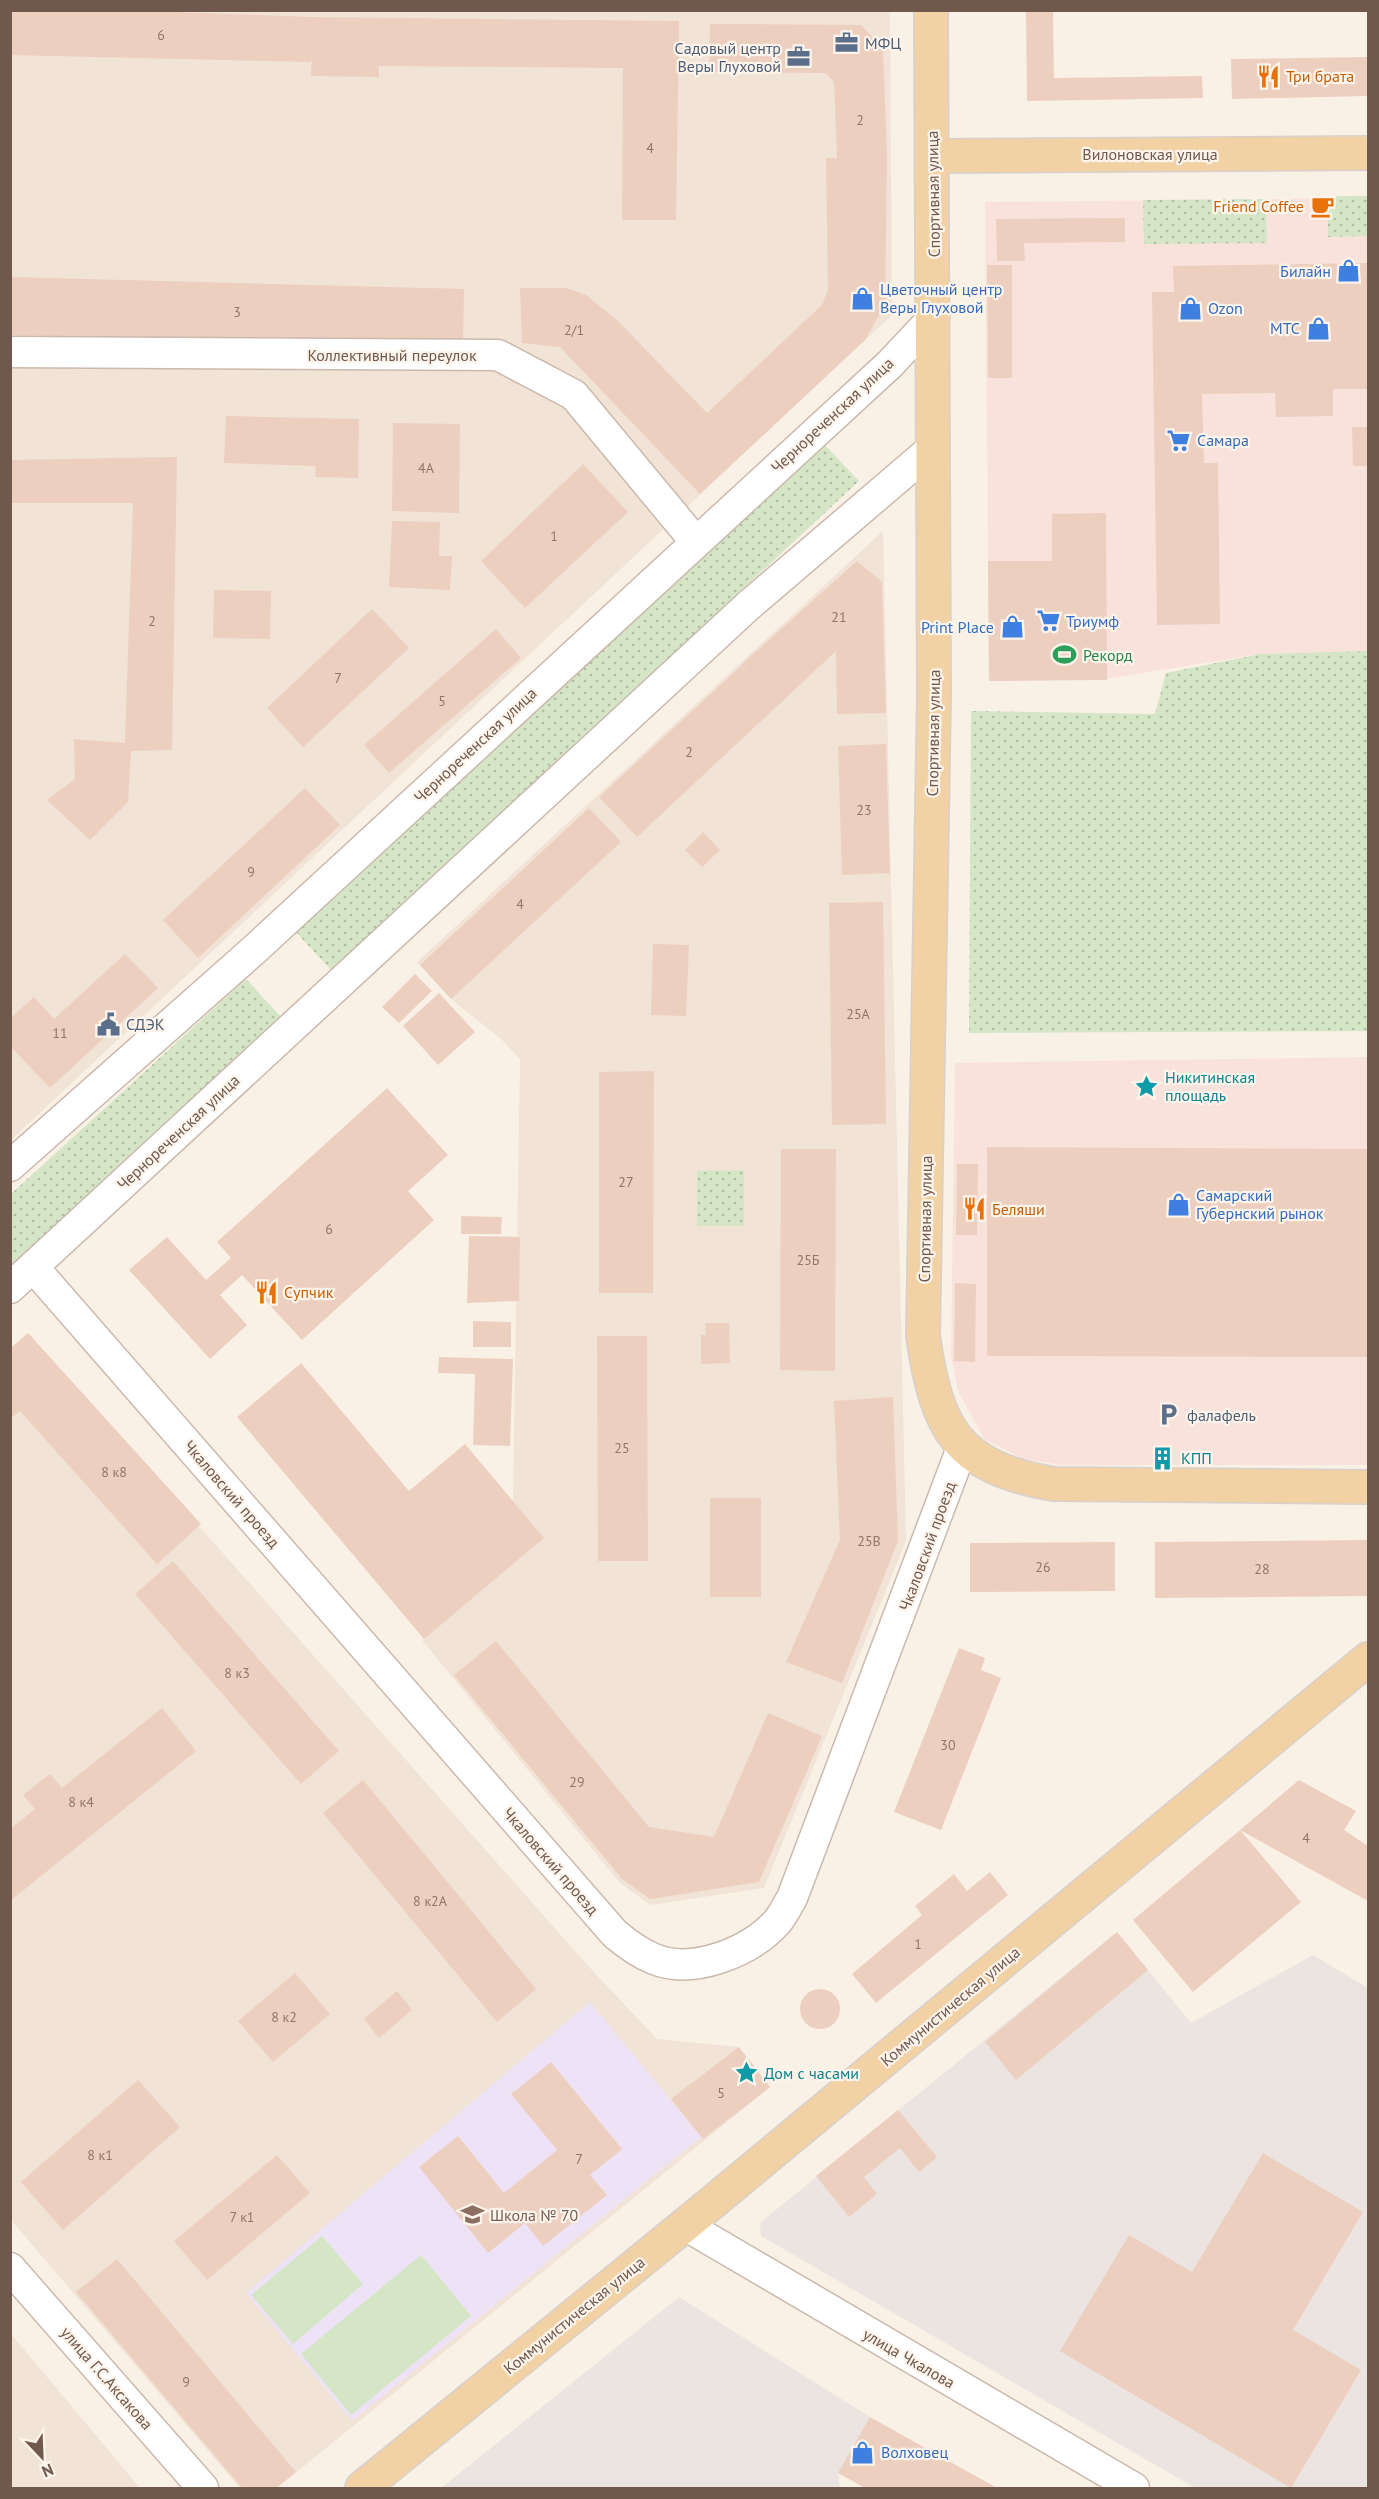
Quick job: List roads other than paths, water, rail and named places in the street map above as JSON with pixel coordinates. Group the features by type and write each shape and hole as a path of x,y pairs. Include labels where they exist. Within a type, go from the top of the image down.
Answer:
{"main road":[{"name":"Спортивная улица","path":"931,10 934,696 923,1336 930,1383 947,1422 963,1448"},
{"name":"Вилоновская улица","path":"933,156 1368,153"},
{"path":"963,1448 1002,1472 1054,1484 1368,1486"},
{"name":"Коммунистическая улица","path":"362,2488 685,2225 1368,1659"}],"street":[{"name":"Чернореченская улица","path":"10,1166 254,950 695,540 890,364 934,317"},
{"name":"Коллективный переулок","path":"10,352 498,355 574,395 695,540"},
{"name":"Чернореченская улица","path":"10,1288 740,614 934,447"},
{"name":"Чкаловский проезд","path":"33,1267 615,1934 656,1960 688,1964 706,1961 749,1944 777,1922 792,1898 963,1448"},
{"name":"улица Чкалова","path":"685,2225 1134,2488"},
{"name":"улица Г.С.Аксакова","path":"10,2268 203,2488"}],"place":[{"name":"МФЦ","path":"847,43"},
{"name":"Садовый центр Веры Глуховой","path":"799,57"},
{"name":"Три брата","path":"1268,76"},
{"name":"Friend Coffee","path":"1322,206"},
{"name":"Билайн","path":"1349,271"},
{"name":"Цветочный центр Веры Глуховой","path":"862,298"},
{"name":"Ozon","path":"1190,308"},
{"name":"МТС","path":"1318,328"},
{"name":"Самара","path":"1179,440"},
{"name":"Триумф","path":"1048,621"},
{"name":"Print Place","path":"1012,627"},
{"name":"Рекорд","path":"1065,655"},
{"name":"СДЭК","path":"108,1024"},
{"name":"Никитинская площадь","path":"1147,1086"},
{"name":"Самарский Губернский рынок","path":"1178,1204"},
{"name":"Беляши","path":"974,1209"},
{"name":"Супчик","path":"266,1292"},
{"name":"фалафель","path":"1169,1415"},
{"name":"КПП","path":"1163,1458"},
{"name":"Дом с часами","path":"746,2073"},
{"name":"Школа № 70","path":"472,2215"},
{"name":"Волховец","path":"863,2452"}]}
